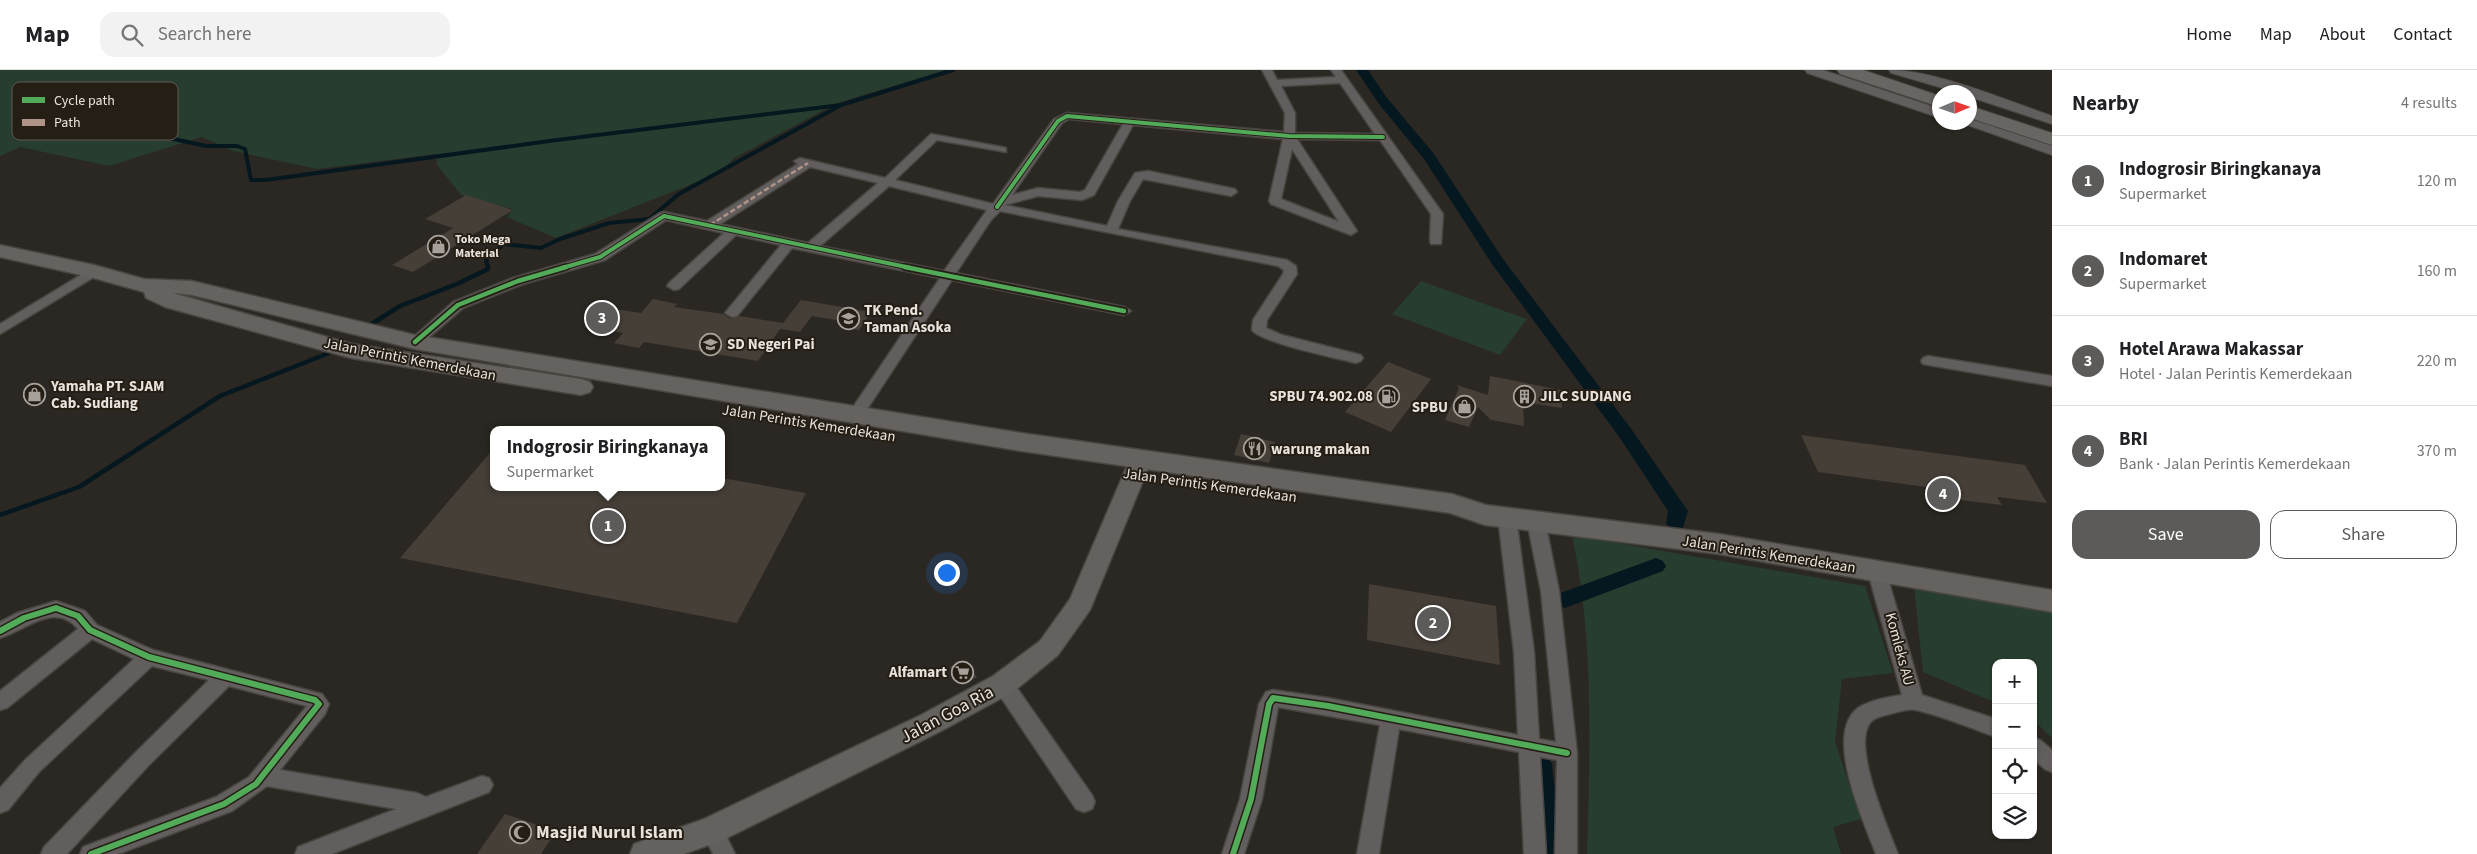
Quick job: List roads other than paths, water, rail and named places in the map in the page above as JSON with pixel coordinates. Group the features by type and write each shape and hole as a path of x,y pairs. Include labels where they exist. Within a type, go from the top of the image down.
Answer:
{"highway":[{"path":"1846,70 1932,99"},
{"path":"1872,70 1932,89"},
{"path":"1977,103 2052,127"},
{"path":"1977,114 2052,139"},
{"name":"Jalan Perintis Kemerdekaan","path":"0,251 88,270 143,285 192,288 415,342 855,416 1456,521 1496,516 1719,544 1881,584 2052,601"},
{"name":"Jalan Perintis Kemerdekaan","path":"143,285 173,302 351,351 524,380 1139,466"}],"main road":[{"name":"Jalan Goa Ria","path":"645,854 712,830 914,732 1003,684 1049,648 1081,603 1139,466"}],"street":[{"path":"1267,70 1290,113 1289,136 1275,201 1350,231 1289,136"},
{"path":"1811,70 1932,111"},
{"path":"1895,70 1943,85"},
{"path":"1273,82 1339,75 1437,214 1436,240"},
{"path":"1977,96 2052,120"},
{"path":"855,416 948,274 1062,117 1074,116 1289,136 1383,137"},
{"path":"998,205 1038,192 1082,196 1090,192 1130,121"},
{"path":"1977,126 2052,151"},
{"path":"811,248 887,182 935,136 1002,150"},
{"path":"710,225 804,162 1111,232 1287,266 1291,269 1290,274 1260,320 1260,330 1277,338 1356,358"},
{"path":"1111,232 1124,201 1139,176 1148,175 1231,192"},
{"path":"415,342 458,305 518,280 600,257 660,217 668,216 811,248 948,274 1124,312"},
{"path":"674,286 734,230"},
{"path":"732,313 790,242"},
{"path":"0,318 88,270"},
{"path":"0,330 88,270"},
{"path":"1928,361 2052,381"},
{"path":"1496,516 1524,652 1535,854"},
{"path":"1536,521 1550,591 1567,753 1566,854"},
{"name":"Komleks AU","path":"1881,584 1914,700"},
{"path":"0,631 24,618 56,608 78,616 90,630 149,657 315,700 319,704 318,708 263,776 246,792 224,804 91,854"},
{"path":"0,702 90,630"},
{"path":"0,803 32,766 149,657"},
{"path":"52,854 141,760 225,677"},
{"path":"1003,684 1084,802"},
{"path":"1233,854 1251,800 1269,704 1273,698 1282,697 1567,753"},
{"name":"Komleks AU","path":"1887,854 1858,770 1854,735 1859,720 1867,712 1914,700 1992,727"},
{"path":"1368,854 1391,718"},
{"path":"2036,749 2052,763"},
{"path":"263,776 417,803 422,807"},
{"path":"306,854 482,785"},
{"path":"712,830 724,854"}],"waterway":[{"path":"841,105 953,70"},
{"path":"1362,70 1383,101 1429,157 1497,261 1626,434 1678,511 1676,523"},
{"path":"178,140 206,146 237,146 245,149 251,180 266,180 549,141 841,105"},
{"path":"488,268 486,259 504,244 541,248 560,239 609,223 649,219 679,194 841,105"},
{"path":"370,325 400,306 457,284 488,268"},
{"path":"0,515 79,487 220,396 329,353"},
{"path":"1565,600 1656,566"},
{"path":"1540,764 1545,821 1543,854"}],"place":[{"name":"Toko Mega Material","path":"439,246"},
{"name":"Hotel Arawa Makassar","path":"602,318"},
{"name":"TK Pend. Taman Asoka","path":"848,319"},
{"name":"SD Negeri Pai","path":"711,344"},
{"name":"Yamaha PT. SJAM Cab. Sudiang","path":"35,395"},
{"name":"SPBU 74.902.08","path":"1389,396"},
{"name":"JILC SUDIANG","path":"1524,396"},
{"name":"SPBU","path":"1464,407"},
{"name":"warung makan","path":"1255,449"},
{"name":"BRI","path":"1943,494"},
{"name":"Indogrosir Biringkanaya","path":"608,526"},
{"name":"Indomaret","path":"1433,623"},
{"name":"Alfamart","path":"963,672"},
{"name":"Masjid Nurul Islam","path":"520,832"}]}
